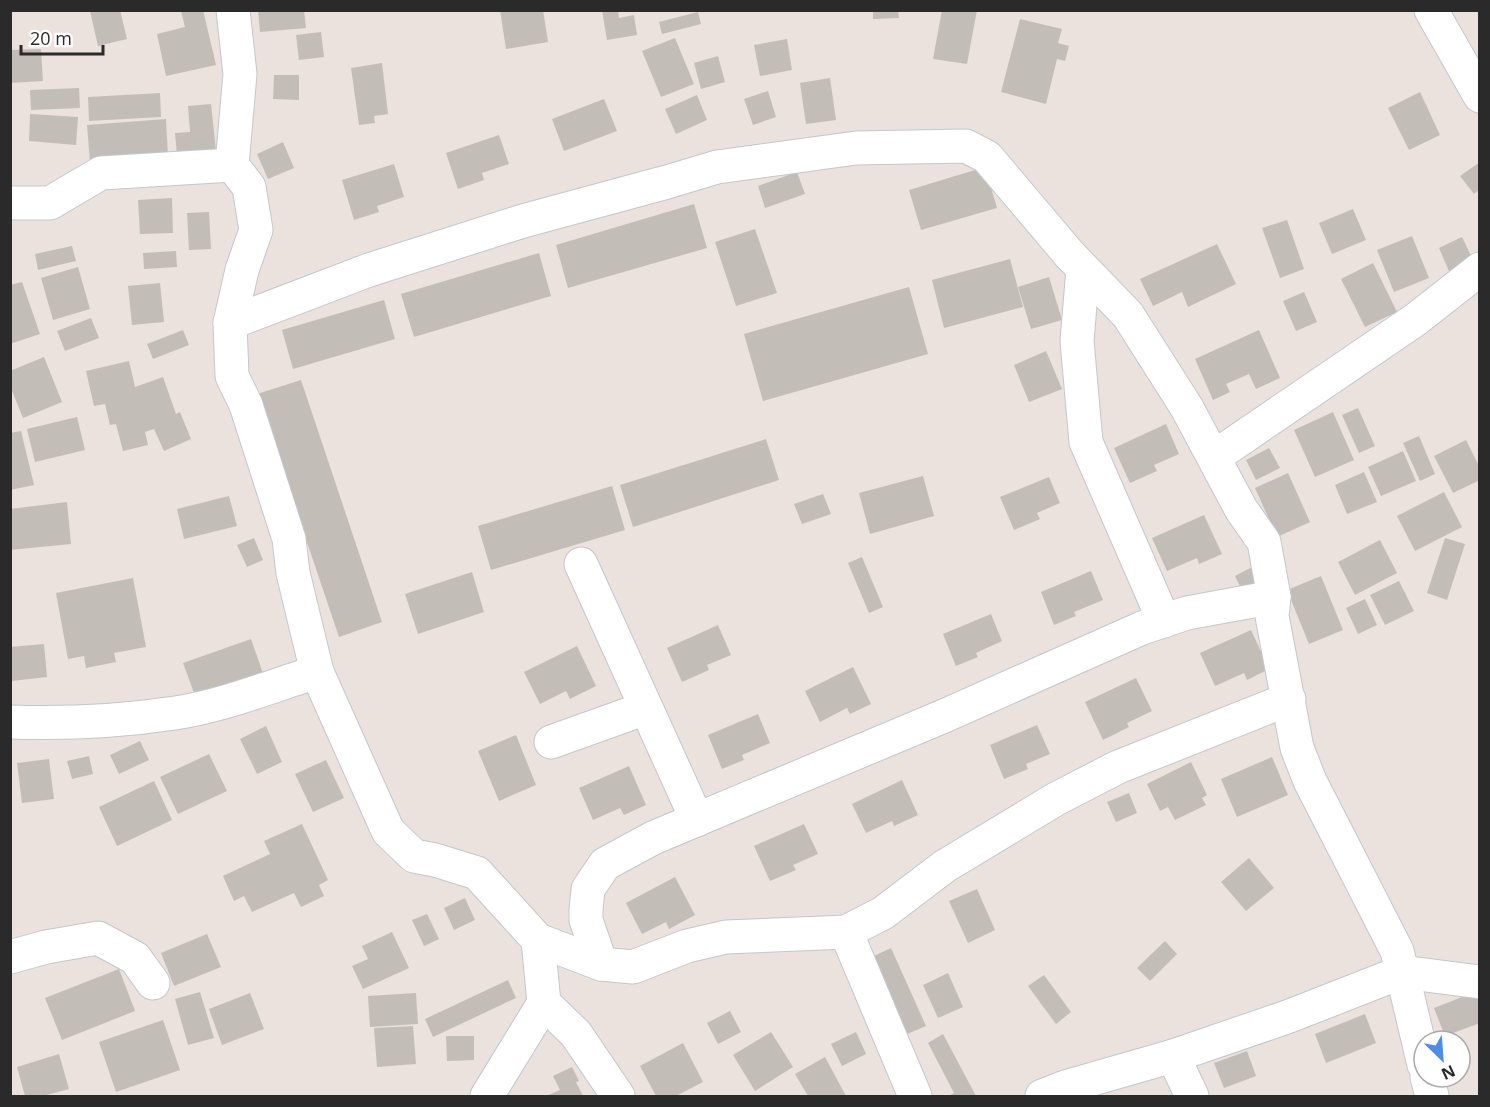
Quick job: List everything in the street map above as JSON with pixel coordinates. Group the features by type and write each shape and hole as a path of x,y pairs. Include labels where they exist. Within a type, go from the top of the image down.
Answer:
{"street":[{"path":"233,10 240,74 232,165 249,187 256,230 242,270 230,323 232,376 246,405 290,539 293,573 317,672 388,831 414,856 477,873 538,940 601,964 633,967 687,946 726,938 846,932 882,913 945,866 1066,794 1118,767 1288,699"},
{"path":"1431,10 1479,96"},
{"path":"230,323 369,270 524,220 667,182 717,166 856,148 966,146 987,157 1083,269 1128,315 1187,408 1241,509 1264,542 1274,597 1272,616 1297,748 1310,781 1397,951 1415,1029"},
{"path":"10,203 50,203 101,173 232,165"},
{"path":"1083,269 1077,341 1086,442 1164,621"},
{"path":"1214,457 1414,320 1479,269"},
{"path":"581,564 697,820"},
{"path":"601,964 586,920 588,889 605,864 653,838 944,716 1142,628 1187,613 1274,597"},
{"path":"10,722 56,723 176,713 317,672"},
{"path":"551,742 646,708"},
{"path":"846,932 915,1096"},
{"path":"10,957 46,947 98,938 135,958 153,983"},
{"path":"487,1096 544,1003 538,940"},
{"path":"1042,1096 1065,1087 1173,1056 1287,1017 1402,972 1479,981"},
{"path":"544,1003 576,1034 618,1096"},
{"path":"1173,1056 1192,1096"}],"building":[{"path":"120,10 127,39 98,46 90,11"},
{"path":"203,10 216,65 166,76 157,34 185,27 181,11"},
{"path":"258,10 304,10 306,28 260,32"},
{"path":"500,10 543,10 548,42 506,49"},
{"path":"602,10 618,10 619,18 634,15 637,35 607,40"},
{"path":"873,10 898,10 899,18 873,19"},
{"path":"942,10 977,10 967,64 933,59"},
{"path":"698,12 701,24 662,34 659,22"},
{"path":"1020,19 1062,29 1058,43 1069,46 1065,61 1057,59 1046,104 1001,92"},
{"path":"321,32 324,57 299,60 296,35"},
{"path":"675,38 694,84 661,97 642,51"},
{"path":"787,39 792,70 760,76 754,45"},
{"path":"41,49 43,81 10,83 10,50"},
{"path":"718,56 725,82 701,89 694,63"},
{"path":"382,63 388,114 374,116 375,123 359,125 351,68"},
{"path":"274,75 299,75 299,100 273,99"},
{"path":"830,78 836,120 806,124 800,83"},
{"path":"79,88 80,108 31,110 30,90"},
{"path":"768,91 776,117 753,125 744,99"},
{"path":"1420,92 1440,135 1409,150 1388,108"},
{"path":"160,93 161,117 89,121 88,97"},
{"path":"697,95 707,120 676,134 665,109"},
{"path":"604,99 617,131 564,151 552,119"},
{"path":"211,104 216,151 177,155 175,133 190,132 188,106"},
{"path":"30,114 78,117 76,145 29,141"},
{"path":"166,119 168,156 90,162 87,125"},
{"path":"499,135 509,164 482,173 484,180 458,189 446,153"},
{"path":"283,142 294,168 268,179 257,154"},
{"path":"1480,162 1480,189 1474,194 1460,176"},
{"path":"394,164 404,197 377,206 379,212 354,220 342,180"},
{"path":"985,167 997,208 921,230 909,190"},
{"path":"797,172 805,194 765,208 758,186"},
{"path":"172,198 173,233 140,234 138,200"},
{"path":"694,204 707,248 568,288 556,245"},
{"path":"1353,209 1366,240 1332,254 1319,223"},
{"path":"209,212 211,249 189,250 187,213"},
{"path":"1287,220 1304,269 1280,278 1262,228"},
{"path":"755,229 777,293 736,306 715,242"},
{"path":"1412,236 1429,278 1394,292 1377,250"},
{"path":"1462,237 1473,260 1449,271 1439,248"},
{"path":"1217,244 1236,284 1188,307 1182,292 1153,306 1140,279"},
{"path":"72,246 76,261 38,270 35,254"},
{"path":"176,251 177,267 144,269 143,253"},
{"path":"539,253 551,296 414,337 401,294"},
{"path":"1010,259 1023,307 944,328 932,280"},
{"path":"1373,263 1397,312 1365,327 1341,279"},
{"path":"78,267 90,309 53,320 41,278"},
{"path":"1049,277 1062,320 1031,329 1018,287"},
{"path":"22,282 40,334 10,344 10,285"},
{"path":"160,283 164,322 132,325 128,286"},
{"path":"909,287 928,354 763,401 744,334"},
{"path":"1304,292 1317,322 1296,331 1283,301"},
{"path":"384,300 395,339 293,369 282,330"},
{"path":"91,318 99,338 65,351 57,331"},
{"path":"183,330 189,345 153,359 147,344"},
{"path":"1259,330 1280,378 1256,389 1249,374 1226,384 1230,392 1213,400 1195,359"},
{"path":"1046,351 1062,389 1029,402 1014,365"},
{"path":"44,357 62,402 23,418 10,386 10,371"},
{"path":"129,361 135,387 163,377 176,414 180,412 191,439 164,451 154,429 145,432 148,445 123,451 116,424 110,425 105,404 94,406 86,371"},
{"path":"301,380 382,622 339,637 257,394"},
{"path":"1358,408 1375,446 1359,453 1342,415"},
{"path":"1333,412 1354,460 1315,477 1294,430"},
{"path":"77,417 85,450 35,462 27,429"},
{"path":"1166,424 1179,454 1154,465 1157,471 1130,483 1114,448"},
{"path":"21,431 34,485 10,490 10,433"},
{"path":"1419,436 1435,474 1420,481 1403,443"},
{"path":"766,439 779,480 633,527 620,485"},
{"path":"1466,440 1480,468 1480,480 1453,493 1434,456"},
{"path":"1269,448 1280,468 1256,480 1246,460"},
{"path":"1403,451 1416,481 1381,496 1368,467"},
{"path":"1364,472 1377,502 1347,514 1335,485"},
{"path":"1288,473 1310,522 1277,537 1255,488"},
{"path":"923,476 934,516 870,534 859,493"},
{"path":"1049,477 1060,503 1037,513 1040,519 1014,530 1000,497"},
{"path":"612,486 625,530 491,570 478,526"},
{"path":"1444,492 1462,527 1415,551 1397,516"},
{"path":"823,494 831,514 802,524 794,504"},
{"path":"229,496 237,526 184,539 177,509"},
{"path":"67,502 71,544 10,550 10,509"},
{"path":"1204,515 1222,554 1199,564 1197,558 1167,571 1152,538"},
{"path":"254,538 263,560 247,567 237,545"},
{"path":"1445,538 1465,544 1447,600 1427,593"},
{"path":"1380,540 1397,573 1355,595 1338,562"},
{"path":"862,557 883,607 869,613 848,563"},
{"path":"1258,564 1269,586 1245,597 1235,576"},
{"path":"1091,571 1103,600 1074,612 1076,616 1054,625 1041,592"},
{"path":"472,572 484,612 418,634 405,594"},
{"path":"1321,576 1343,630 1309,644 1287,590"},
{"path":"133,578 146,647 114,653 116,662 86,668 84,656 68,659 56,593"},
{"path":"1399,581 1414,611 1385,625 1370,595"},
{"path":"1365,599 1377,625 1358,634 1346,608"},
{"path":"991,614 1002,641 976,653 978,657 956,666 943,634"},
{"path":"718,625 731,655 707,665 709,670 682,682 667,648"},
{"path":"1251,630 1269,669 1247,680 1244,673 1215,686 1200,653"},
{"path":"251,639 264,676 197,701 183,663"},
{"path":"44,644 47,677 12,681 10,647"},
{"path":"577,646 596,686 570,699 566,691 540,704 524,672"},
{"path":"853,667 871,704 850,714 847,708 820,722 805,691"},
{"path":"1136,678 1152,711 1127,723 1129,727 1103,740 1085,702"},
{"path":"758,714 770,743 742,755 744,760 722,769 708,735"},
{"path":"1037,725 1050,754 1026,764 1028,769 1004,779 990,745"},
{"path":"266,726 282,762 257,774 240,739"},
{"path":"516,735 536,785 499,801 478,751"},
{"path":"140,741 149,760 119,774 110,755"},
{"path":"209,754 227,791 178,814 160,777"},
{"path":"89,756 93,774 72,779 67,761"},
{"path":"1272,757 1288,795 1237,817 1221,779"},
{"path":"49,759 54,799 22,803 17,763"},
{"path":"326,760 344,798 313,812 295,774"},
{"path":"1191,762 1207,795 1202,798 1206,805 1175,820 1168,807 1160,811 1147,784"},
{"path":"629,766 646,805 624,815 620,808 593,820 579,788"},
{"path":"902,780 918,815 894,826 892,821 866,833 852,804"},
{"path":"154,781 172,820 117,846 99,807"},
{"path":"1129,793 1137,813 1116,822 1107,802"},
{"path":"302,824 328,880 319,885 324,896 301,907 294,893 252,912 244,896 234,901 223,876 270,854 264,841"},
{"path":"804,824 818,854 793,865 796,870 770,881 754,846"},
{"path":"1249,858 1274,888 1246,911 1221,882"},
{"path":"675,877 695,915 669,929 666,922 642,934 626,903"},
{"path":"977,889 995,930 968,943 949,901"},
{"path":"465,898 475,920 454,930 444,908"},
{"path":"427,914 439,939 424,946 412,920"},
{"path":"392,932 409,968 363,989 352,966 368,959 362,946"},
{"path":"207,934 221,967 174,986 161,953"},
{"path":"1165,941 1177,954 1150,981 1137,968"},
{"path":"891,948 926,1026 907,1034 872,957"},
{"path":"119,969 135,1011 62,1040 45,998"},
{"path":"948,973 963,1007 938,1018 923,985"},
{"path":"1044,975 1071,1012 1056,1024 1028,986"},
{"path":"508,980 516,998 433,1037 425,1019"},
{"path":"1480,990 1480,1023 1464,1029 1442,1029 1434,1008"},
{"path":"200,992 214,1038 188,1045 175,999"},
{"path":"250,993 264,1029 222,1045 209,1009"},
{"path":"416,993 418,1024 370,1027 368,996"},
{"path":"730,1011 741,1032 718,1044 707,1023"},
{"path":"1365,1014 1376,1043 1326,1063 1315,1034"},
{"path":"163,1020 180,1070 116,1092 99,1042"},
{"path":"413,1026 416,1064 377,1067 374,1028"},
{"path":"771,1032 793,1067 755,1091 733,1055"},
{"path":"856,1032 866,1054 842,1066 831,1044"},
{"path":"943,1034 976,1096 948,1096 954,1093 928,1043"},
{"path":"446,1036 474,1036 474,1060 447,1061"},
{"path":"683,1043 703,1082 676,1096 656,1096 640,1066"},
{"path":"1247,1051 1256,1076 1224,1088 1214,1063"},
{"path":"59,1054 69,1089 43,1096 25,1096 17,1067"},
{"path":"825,1057 846,1096 808,1096 795,1074"},
{"path":"572,1067 583,1096 546,1096 560,1090 553,1076"}]}
